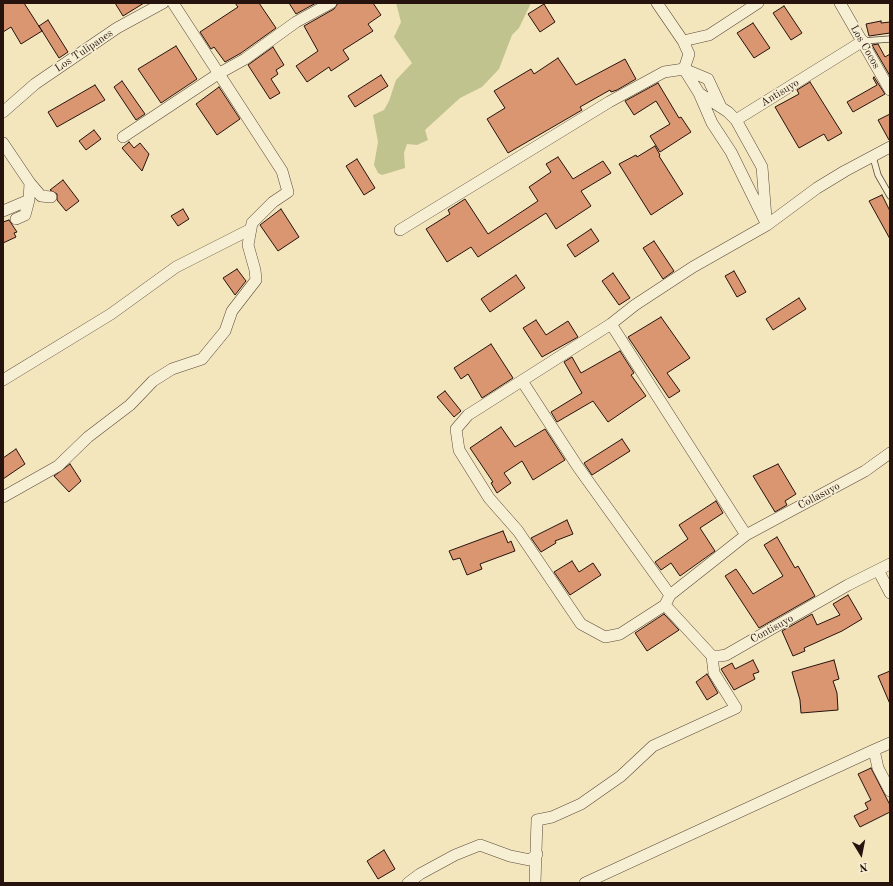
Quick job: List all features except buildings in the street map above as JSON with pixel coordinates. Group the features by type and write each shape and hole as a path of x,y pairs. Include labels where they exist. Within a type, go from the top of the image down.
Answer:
{"street":[{"name":"Los Tulipanes","path":"6,109 35,84 117,28 163,3"},
{"path":"3,498 58,466 88,437 130,405 153,381 172,369 202,359 225,331 232,310 256,280 255,270 248,245 252,223 273,202 288,192 282,171 173,3"},
{"path":"123,137 218,74 245,59 296,22 331,3"},
{"path":"657,3 683,41 689,54 684,69"},
{"path":"683,41 709,35 758,3"},
{"name":"Los Cocos","path":"840,3 890,90"},
{"name":"Antisuyo","path":"736,120 863,41"},
{"path":"684,69 699,93 712,123 731,152 767,225"},
{"path":"400,230 640,84 664,72 684,69 708,79 721,108"},
{"path":"699,93 736,120 762,167 767,225"},
{"path":"3,142 30,183 41,196 51,197"},
{"path":"522,381 578,467 670,595 665,605 620,634 605,637 581,624 518,531 489,498 459,450 456,429 468,415 611,324 635,305 693,267 767,225 817,188 890,147"},
{"path":"16,220 25,215 29,200 30,183"},
{"path":"3,211 29,200"},
{"path":"3,380 111,314 176,267 251,229"},
{"path":"611,324 746,535"},
{"name":"Collasuyo","path":"670,595 746,535 865,471 890,453"},
{"name":"Contisuyo","path":"712,656 726,655 890,564"},
{"path":"878,570 890,593"},
{"path":"535,883 537,820 552,817 581,804 621,776 653,746 736,708 714,673 712,656 665,605"},
{"path":"585,883 890,743"},
{"path":"874,750 878,768 890,791"},
{"path":"408,883 420,874 454,855 480,845 510,856 530,860 536,854"}],"lane":[{"path":"863,41 890,39"},
{"path":"873,157 878,175 890,196"}],"green space":[{"path":"396,3 531,3 519,28 512,35 499,69 482,87 460,98 425,130 428,140 417,145 407,144 404,153 405,168 382,175 378,173 374,165 378,142 373,115 384,110 389,101 396,80 412,63 394,37 401,22"}]}
